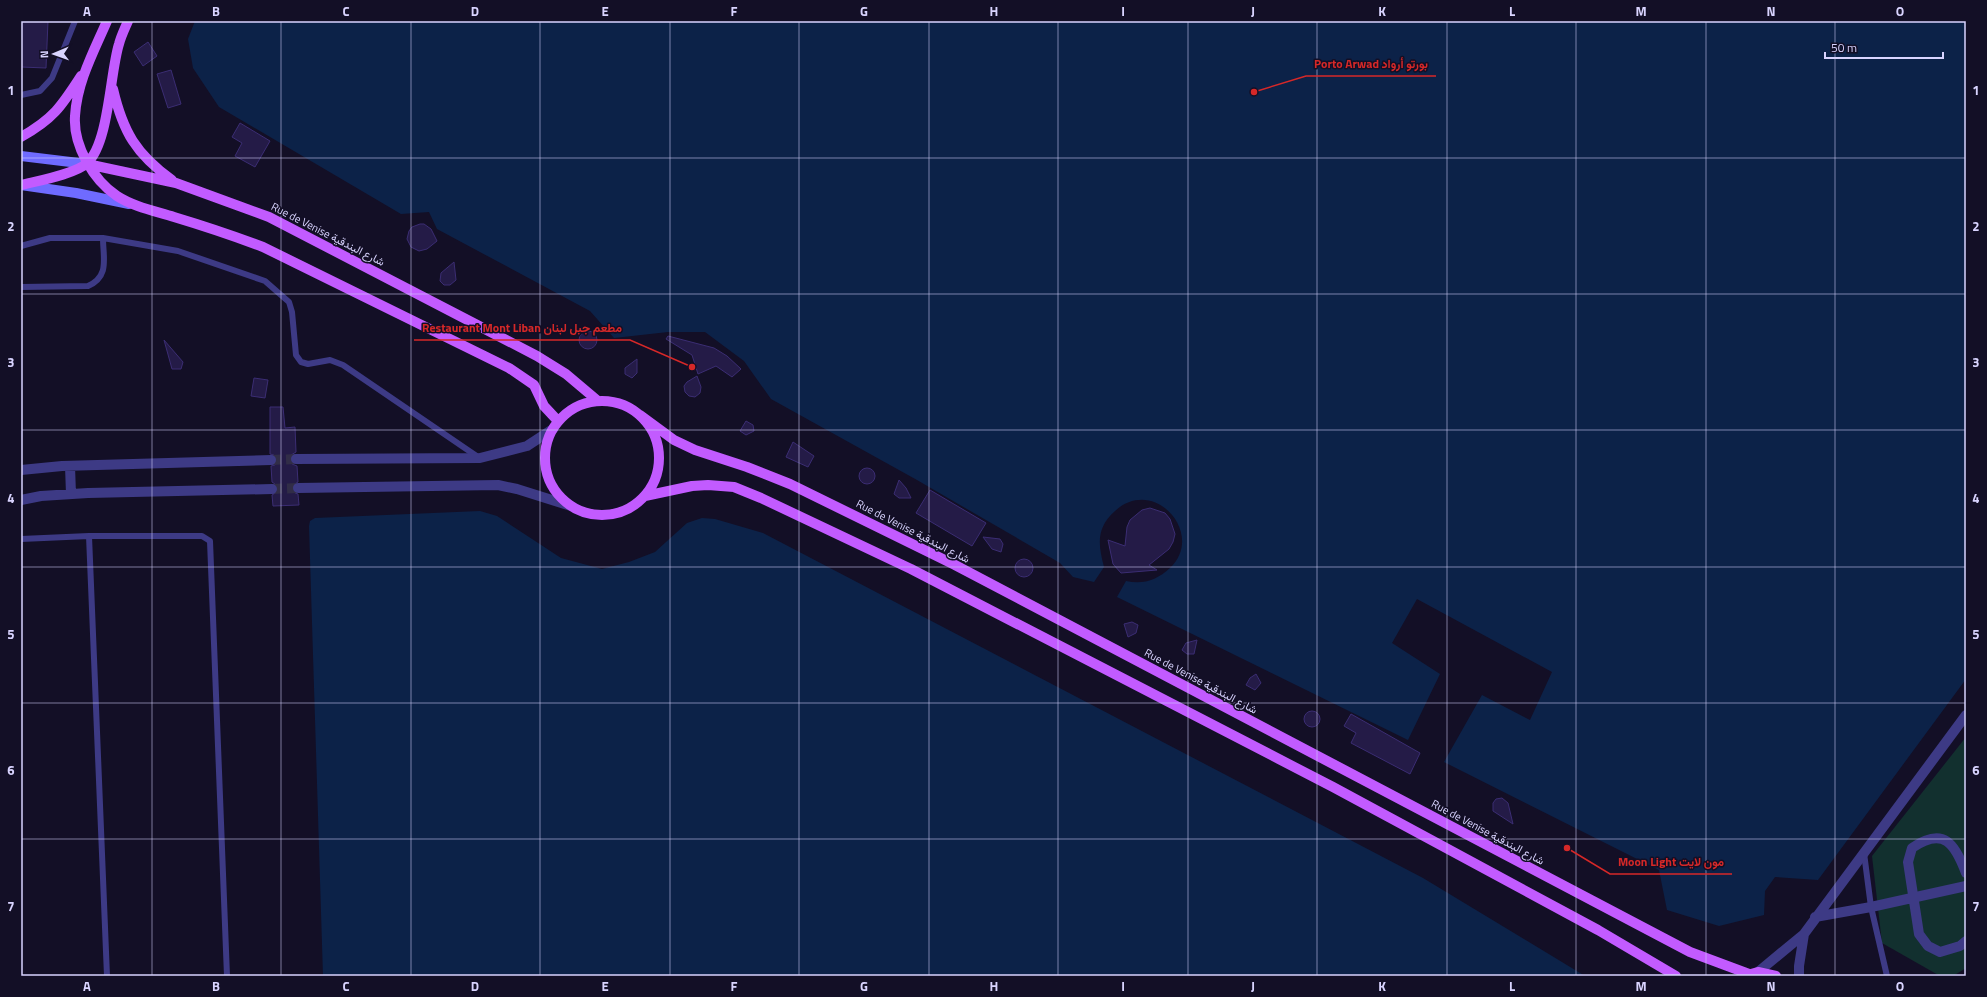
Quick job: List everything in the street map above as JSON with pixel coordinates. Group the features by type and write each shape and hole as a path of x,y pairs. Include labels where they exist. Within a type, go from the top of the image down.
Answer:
{"main road":[{"path":"21,137 41,126 59,109 86,68 107,21"},
{"path":"21,185 71,172 87,164 99,143 112,85 118,44 128,21"},
{"path":"86,68 75,116 77,133 87,164 100,181 116,196 132,205"},
{"path":"112,85 119,115 132,142 152,165 176,183"},
{"name":"Rue de Venise شارع البندقية","path":"21,156 87,164 176,183 269,217 424,296 537,356 566,374 598,401"},
{"path":"21,185 76,193 132,205 221,232 263,247 509,368 534,385 544,406 556,425"},
{"path":"598,401 614,402 628,407 640,415 651,429 658,446 659,464 654,481 645,496 631,508 616,514 601,516 585,513 571,506 556,491 547,472 546,450 556,425 576,407 598,401"},
{"name":"Rue de Venise شارع البندقية","path":"640,415 674,440 695,450 747,467 790,484 955,565 1683,948 1750,974 1776,976"},
{"path":"645,496 692,486 708,485 734,488 761,498 911,570 1333,787 1598,930 1676,976"}],"street":[{"path":"296,459 480,458 527,446 556,425"},
{"path":"21,470 70,466 271,460"},
{"path":"70,466 71,494"},
{"path":"298,488 498,485 517,489 571,506"},
{"path":"21,500 41,496 71,494 272,489"},
{"path":"1750,974 1804,934 1815,917 1966,715"},
{"path":"1966,873 1958,853 1951,843 1941,838 1921,841 1912,848 1908,862 1919,934 1928,946 1940,952 1960,946 1966,941"},
{"path":"1815,917 1871,907 1912,896 1966,886"},
{"path":"1799,976 1798,966 1804,934"}],"lane":[{"path":"21,95 40,91 52,78 75,21"},
{"path":"21,246 50,238 103,238 178,251 265,281 289,302 292,312 296,355 301,362 308,364 330,360 343,365 480,458"},
{"path":"21,287 88,286 98,282 104,272 103,238"},
{"path":"89,536 107,976"},
{"path":"21,539 89,536 202,536 210,541 227,976"},
{"path":"1864,853 1871,907 1887,976"}],"green space":[{"path":"1966,737 1966,968 1953,976 1940,976 1882,943 1872,856"}],"water":[{"path":"195,21 1966,21 1966,679 1818,880 1775,877 1765,891 1764,915 1719,926 1667,910 1659,870 1444,762 1482,695 1530,720 1552,672 1417,599 1392,643 1440,674 1408,740 1117,597 1126,581 1144,582 1160,576 1170,568 1180,554 1182,540 1179,526 1171,513 1159,504 1145,500 1130,502 1115,511 1104,524 1100,537 1104,567 1094,582 1073,577 1060,563 917,480 771,399 744,361 705,332 668,332 614,338 590,311 437,229 429,212 401,214 219,107 193,68 188,39"},
{"path":"480,511 497,516 561,558 602,569 629,562 655,552 687,523 702,518 715,519 763,533 1423,878 1585,976 323,976 310,521 315,518"}],"building":[{"path":"21,21 48,21 46,68 21,67"},
{"path":"148,42 157,56 143,66 134,52"},
{"path":"171,70 181,104 168,108 157,74"},
{"path":"240,123 270,141 255,167 235,156 242,143 232,137"},
{"path":"424,224 431,229 437,241 427,249 419,251 411,247 407,239 409,231 412,227"},
{"path":"454,262 456,280 450,285 444,285 440,281 441,273"},
{"path":"588,331 594,334 597,340 594,346 588,349 582,346 579,340 582,334"},
{"path":"668,336 714,348 727,356 741,369 732,377 716,366 698,374 692,355 666,339"},
{"path":"164,340 183,362 181,369 172,369"},
{"path":"637,359 637,373 632,378 625,374 625,368"},
{"path":"697,376 701,387 700,393 695,397 689,396 685,392 684,386 687,382"},
{"path":"254,378 268,380 265,398 251,396"},
{"path":"270,407 283,407 285,428 295,427 296,452 291,455 290,459 292,464 297,466 298,482 293,485 292,488 295,493 298,494 299,505 273,506 272,495 277,492 278,488 272,482 271,466 275,465 277,460 274,455 270,454"},
{"path":"746,421 753,425 754,431 746,435 740,431"},
{"path":"793,442 814,456 808,467 786,457"},
{"path":"864,468 870,468 875,473 873,482 870,484 864,484 859,479 859,473"},
{"path":"899,480 906,488 911,498 899,498 894,494"},
{"path":"930,490 986,523 972,546 916,513"},
{"path":"1150,508 1165,513 1170,519 1175,534 1173,542 1169,549 1149,565 1157,570 1121,573 1113,564 1108,540 1125,546 1127,527 1130,520 1142,510"},
{"path":"983,537 1000,539 1003,544 1001,552 992,549"},
{"path":"1024,559 1030,562 1033,568 1030,574 1024,577 1018,574 1015,568 1018,562"},
{"path":"1132,622 1138,625 1136,633 1128,637 1124,624"},
{"path":"1197,640 1194,654 1187,654 1182,650 1186,643"},
{"path":"1256,674 1261,683 1255,690 1246,685 1250,678"},
{"path":"1309,711 1315,711 1320,716 1318,725 1315,727 1309,727 1304,722 1304,716"},
{"path":"1351,714 1420,753 1410,774 1351,743 1356,733 1344,726"},
{"path":"1502,798 1508,803 1513,824 1493,811 1493,803 1496,799"}],"tunnel":[{"path":"271,460 296,459"},
{"path":"272,489 298,488"}],"place":[{"name":"Porto Arwad بورتو أرواد","path":"1254,92"},
{"name":"Restaurant Mont Liban مطعم جبل لبنان","path":"692,367"},
{"name":"Moon Light مون لايت","path":"1567,848"}]}
